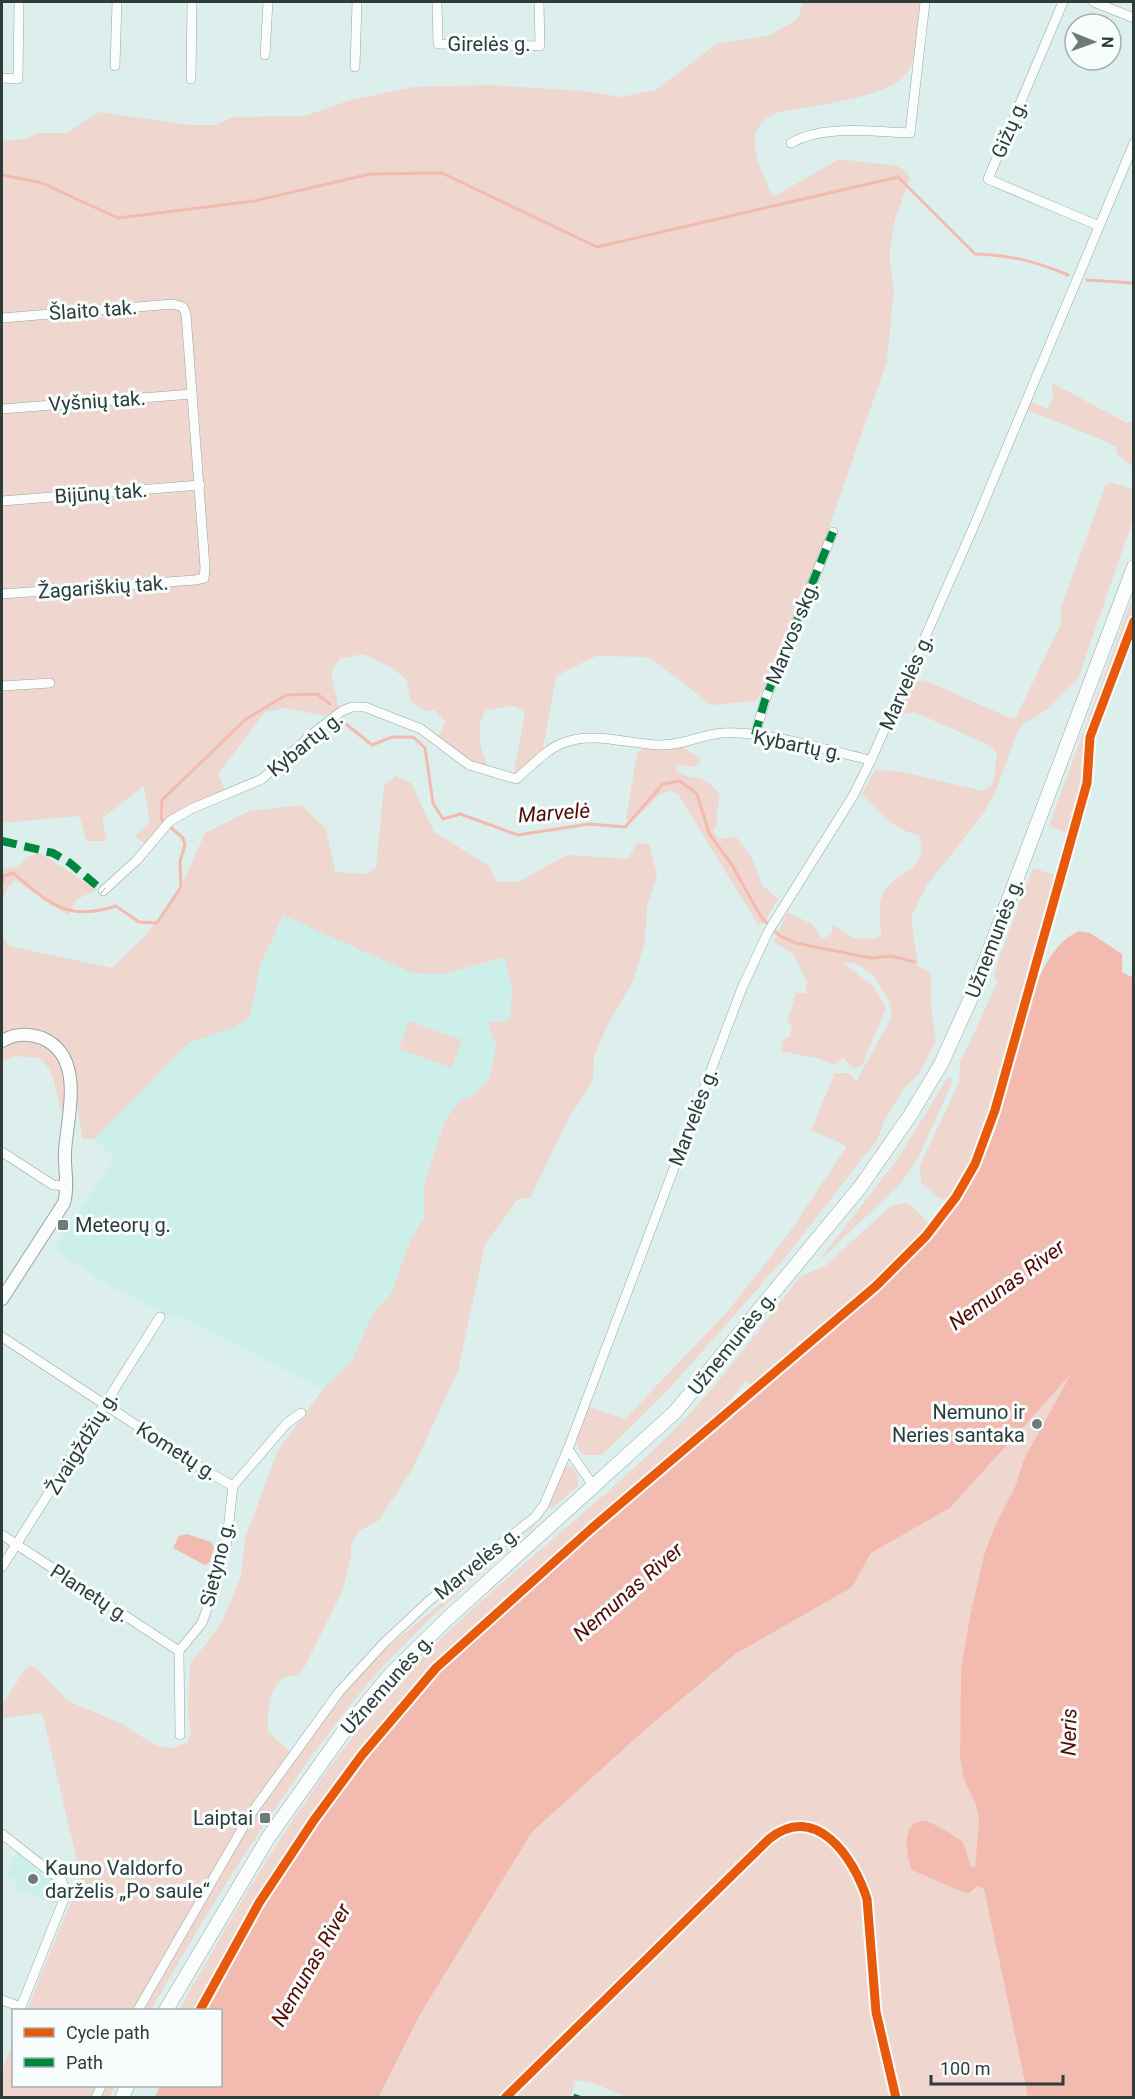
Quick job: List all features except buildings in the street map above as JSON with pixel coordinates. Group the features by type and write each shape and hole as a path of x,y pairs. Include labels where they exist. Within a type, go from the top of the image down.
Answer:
{"main road":[{"name":"Užnemunės g.","path":"167,2009 268,1838 344,1731 377,1691 447,1619 675,1412 722,1358 861,1186 924,1095 941,1064 975,988 1134,567"}],"street":[{"path":"2,78 18,79 20,2"},
{"path":"115,66 117,2"},
{"path":"190,79 192,2"},
{"path":"265,55 268,2"},
{"path":"356,67 357,2"},
{"name":"Girelės g.","path":"437,2 438,44 540,46 539,2"},
{"path":"790,143 799,138 840,131 910,133 925,2"},
{"name":"Gižų g.","path":"1063,2 988,179 1099,226"},
{"path":"1094,2 1134,18"},
{"name":"Marvelės g.","path":"139,2009 250,1815 339,1692 384,1643 430,1600 535,1517 544,1505 568,1449 742,988 768,932 854,796 871,760 947,589 1134,143"},
{"name":"Šlaito tak.","path":"2,318 173,304 183,307 186,314 192,394"},
{"path":"192,394 200,486"},
{"name":"Vyšnių tak.","path":"2,409 192,394"},
{"name":"Bijūnų tak.","path":"2,501 200,486"},
{"name":"Žagariškių tak.","path":"2,594 204,578 200,486"},
{"name":"Marvos skg.","path":"755,735 765,700 833,532"},
{"path":"2,686 50,683"},
{"name":"Kybartų g.","path":"103,891 137,860 167,824 191,809 262,779 316,731 342,711 352,707 365,707 421,729 469,765 516,779 551,749 565,742 609,739 660,745 682,744 721,733 755,735 871,760"},
{"path":"2,1041 16,1035 38,1037 49,1041 65,1058 71,1078 65,1157 67,1186 64,1203 2,1299"},
{"path":"2,1152 53,1185 67,1186"},
{"name":"Žvaigždžių g.","path":"2,1567 106,1406 160,1317"},
{"name":"Kometų g.","path":"2,1337 233,1486"},
{"path":"233,1486 287,1423 301,1413"},
{"path":"568,1449 594,1487"},
{"name":"Sietyno g.","path":"179,1651 202,1623 214,1589 226,1547 233,1486"},
{"name":"Planetų g.","path":"2,1535 179,1651"},
{"path":"179,1651 180,1735"},
{"path":"2,1834 62,1881 66,1894 21,2007 2,2000"}],"shaded area":[{"path":"803,2 921,2 916,48 907,73 885,89 848,100 778,112 766,119 758,128 755,148 771,194 775,196 839,159 897,166 907,172 910,178 895,219 889,256 894,289 887,361 801,608 757,701 711,705 649,657 596,656 556,676 543,749 517,774 513,775 525,714 521,710 507,706 485,711 479,732 483,755 489,768 473,763 438,737 446,722 434,710 426,711 410,701 407,680 391,667 363,654 340,659 331,672 339,710 326,716 286,708 265,712 218,774 225,790 176,813 146,845 135,836 150,822 144,786 102,818 107,841 87,841 79,816 2,823 2,141 25,139 38,133 67,133 98,112 190,125 215,125 234,117 305,116 351,100 414,87 490,85 585,91 621,97 656,90 718,43 768,36 798,19"},
{"path":"1052,383 1127,423 1133,422 1133,467 1117,454 1116,447 1105,441 1027,410 1031,402 1048,409 1053,397"},
{"path":"1110,482 1133,489 1133,519 1078,679 1048,709 1025,723 1017,733 996,790 983,814 927,885 911,917 918,966 931,973 931,1008 936,1041 919,1074 904,1088 883,1123 877,1140 783,1260 668,1390 602,1455 584,1455 579,1450 577,1438 589,1407 625,1419 729,1310 789,1233 847,1146 811,1130 835,1073 849,1073 856,1082 891,1018 890,1003 874,976 857,964 845,962 843,963 874,987 886,1008 862,1065 854,1069 843,1058 836,1065 820,1059 781,1051 782,1041 790,1036 792,1025 787,1022 796,993 805,993 807,983 794,954 774,942 787,912 812,924 822,939 832,934 833,925 854,938 875,939 881,935 881,898 892,882 914,866 921,849 919,835 895,825 862,795 875,770 898,771 983,791 993,784 997,753 989,745 914,712 897,715 913,683 924,680 1010,718 1016,717 1061,624 1061,608 1105,486"},
{"path":"1133,596 1133,615 1085,747 1084,777 1067,833 1049,826"},
{"path":"682,747 700,758 700,763 693,767 677,764 676,770 686,776 708,782 720,795 716,815 718,822 713,831 718,839 736,837 752,858 762,885 778,899 763,924 758,925 678,794 670,791 659,795 631,823 626,819 637,753 644,748"},
{"path":"396,776 411,783 434,832 489,866 496,882 518,882 567,855 628,859 637,843 649,844 657,874 647,907 645,941 633,981 606,1028 594,1057 593,1080 568,1120 530,1198 518,1199 485,1244 458,1371 412,1470 378,1521 359,1531 351,1544 351,1557 342,1592 305,1666 298,1675 284,1678 275,1688 268,1710 268,1732 295,1756 346,1691 383,1651 542,1520 398,1650 355,1699 299,1773 247,1851 152,2009 27,2009 81,1877 42,1713 5,1718 2,1715 2,1705 26,1668 31,1666 36,1668 68,1701 122,1724 156,1746 172,1748 187,1743 191,1733 188,1712 190,1664 221,1624 241,1576 245,1539 278,1450 323,1389 352,1360 373,1313 392,1292 410,1241 424,1218 424,1184 445,1120 461,1099 472,1096 490,1078 496,1045 487,1023 510,1020 512,990 505,957 444,974 412,973 283,915 260,966 250,1017 235,1027 189,1043 94,1139 83,1139 67,1053 26,1032 10,1032 2,1036 2,935 9,946 112,968 147,934 183,882 205,833 249,811 301,805 326,829 335,872 366,874 376,867 384,785"},
{"path":"40,853 97,890 77,899 68,915 15,880 9,885 2,901 2,868 18,867 27,857"},
{"path":"1033,868 1055,875 990,1116 973,1161 950,1199 940,1199 921,1183 920,1165 959,1083 960,1063 998,981 994,979 997,964"},
{"path":"283,914 412,973 444,974 506,957 512,990 510,1020 496,1045 490,1078 472,1096 424,1184 424,1218 410,1241 392,1292 373,1313 352,1360 323,1389 181,1317 166,1315 116,1290 54,1249 115,1158 94,1139 189,1042 235,1027 250,1017 260,966"},
{"path":"409,1021 462,1040 452,1068 399,1049"},
{"path":"16,1040 38,1041 57,1055 65,1083 63,1115 53,1078 40,1058 13,1056 2,1063 2,1047"},
{"path":"948,1077 952,1078 951,1085 917,1160 899,1185 818,1262 899,1157"},
{"path":"910,1204 929,1224 929,1229 908,1252 756,1384 752,1386 746,1381 714,1419 430,1670 384,1724 330,1795 262,1896 196,2009 180,2009 286,1830 379,1704 448,1632 661,1443 722,1377 801,1276 825,1266 891,1206"},
{"path":"1073,1372 1024,1459 1015,1487 995,1526 984,1555 970,1616 961,1668 960,1757 979,1820 975,1868 971,1867 963,1842 915,1824 907,1838 972,1892 978,1886 984,1889 1028,2097 629,2098 593,2083 575,2080 571,2097 379,2098 421,2013 532,1832 647,1728 737,1654 852,1587 871,1553 950,1508"},
{"path":"570,1466 578,1474 578,1486 550,1510 551,1501 565,1468"},
{"name":"Kauno Valdorfo darželis „Po saule“","path":"18,1850 57,1882 62,1890 57,1905 15,1889 17,1881 6,1876"},
{"path":"12,2045 12,2087 115,2087 110,2097 2,2098 2,2070"}],"water":[{"path":"1079,931 1090,933 1122,954 1122,972 1134,978 1133,2097 1028,2097 984,1889 978,1886 969,1893 963,1892 912,1870 907,1850 910,1828 914,1823 925,1821 963,1842 971,1867 975,1867 979,1820 976,1805 963,1777 960,1757 961,1668 970,1616 984,1555 995,1526 1015,1487 1024,1459 1071,1374 950,1508 871,1553 852,1587 736,1654 647,1728 532,1832 421,2013 379,2097 155,2097 160,2087 222,2087 222,2009 204,2009 245,1933 298,1849 375,1743 432,1677 462,1646 874,1291 939,1224 966,1186 989,1145 998,1122 1032,996 1044,968 1060,945"},
{"path":"187,1534 211,1542 214,1547 210,1562 205,1565 173,1548 179,1536"}],"waterway":[{"path":"2,175 42,183 118,218 254,201 370,174 442,173 597,247 898,177 975,254 1022,260 1068,275"},
{"path":"1087,280 1134,283"},
{"name":"Marvelė","path":"2,883 4,876 13,873 60,907 84,912 116,906 139,922 157,923 181,887 180,861 185,845 183,838 161,819 162,800 246,719 286,695 317,694 330,704"},
{"name":"Marvelė","path":"341,720 372,745 392,737 413,737 425,748 433,803 443,819 460,814 518,835 589,824 625,827 663,784 680,781 697,794 709,833 732,865 761,917 780,936 796,943 871,958 891,956 915,962"}],"marked path":[{"path":"755,735 765,700 833,532"},
{"path":"2,841 53,853 70,863 103,891"}],"cycle path":[{"path":"201,2009 259,1903 314,1820 362,1755 436,1668 592,1528 876,1286 926,1236 956,1197 975,1164 995,1110 1087,783 1090,737 1134,621"},
{"path":"505,2098 769,1839 786,1829 802,1827 817,1830 831,1839 843,1852 853,1867 867,1899 876,2012 896,2098"}],"place":[{"name":"Meteorų g.","path":"63,1225"},
{"name":"Nemuno ir Neries santaka","path":"1037,1424"},
{"name":"Laiptai","path":"265,1818"},
{"name":"Kauno Valdorfo darželis „Po saule“","path":"33,1879"}],"water label":[{"name":"Nemunas River","path":"1007,1285"},
{"name":"Nemunas River","path":"628,1592"},
{"name":"Neris","path":"1069,1732"},
{"name":"Nemunas River","path":"311,1965"}]}
